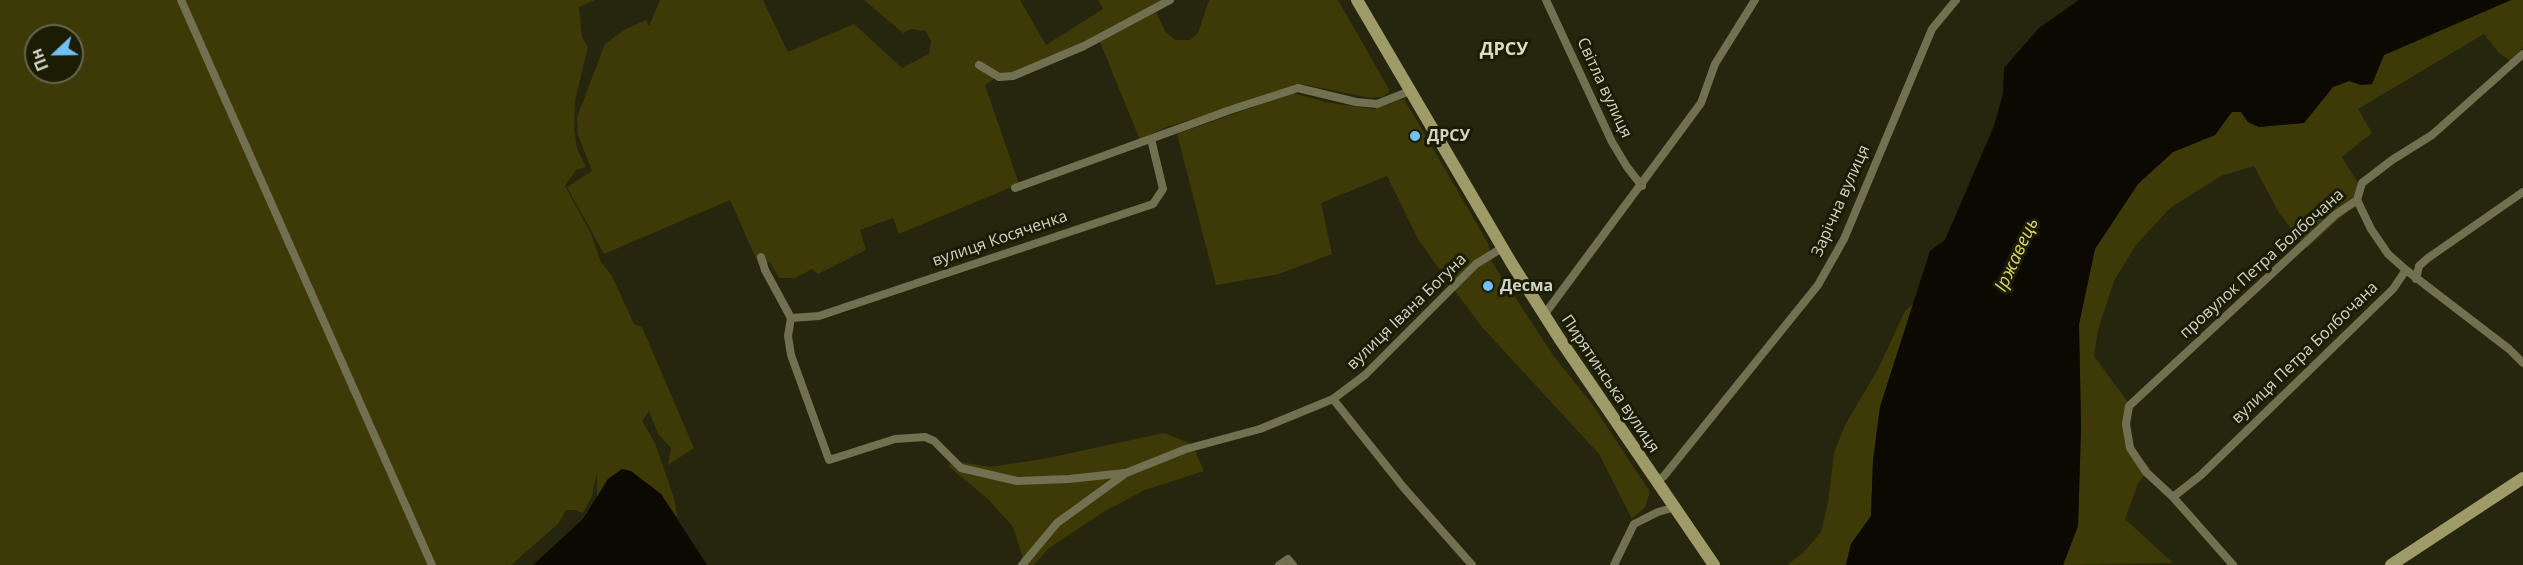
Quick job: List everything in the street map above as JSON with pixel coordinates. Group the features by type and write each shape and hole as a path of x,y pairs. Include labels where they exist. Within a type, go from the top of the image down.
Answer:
{"main road":[{"name":"Пирятинська вулиця","path":"1357,0 1502,248 1544,315 1598,398 1676,507 1714,565"},
{"path":"2391,565 2523,477"}],"street":[{"path":"181,0 432,565"},
{"path":"979,65 999,77 1013,76 1083,46 1170,0"},
{"name":"Світла вулиця","path":"1546,0 1612,142 1642,186"},
{"path":"1544,315 1642,186 1701,103 1715,64 1755,0"},
{"name":"Зарічна вулиця","path":"1657,481 1664,476 1818,285 1844,239 1932,29 1956,0"},
{"name":"провулок Петра Болбочана","path":"2173,497 2146,472 2130,448 2126,424 2129,406 2335,215 2356,200 2362,183 2392,160 2432,135 2523,54"},
{"path":"1015,188 1230,110 1298,88 1356,102 1377,104 1410,92"},
{"name":"вулиця Косяченка","path":"791,318 819,316 1153,204 1163,189 1151,140"},
{"path":"2416,279 2419,266 2428,258 2523,192"},
{"path":"2356,200 2371,229 2388,254 2416,279 2509,349 2523,363"},
{"name":"вулиця Івана Богуна","path":"791,318 788,336 791,355 829,460 895,439 925,437 934,441 962,468 1017,481 1069,479 1126,472 1186,449 1260,429 1333,399 1365,375 1476,264 1502,248"},
{"path":"761,257 765,270 791,318"},
{"name":"вулиця Петра Болбочана","path":"2173,497 2201,474 2393,289 2406,270"},
{"path":"1333,399 1404,488 1472,565"},
{"name":"вулиця Івана Богуна","path":"1022,565 1057,523 1126,472"},
{"path":"2173,497 2233,565"},
{"path":"1614,565 1634,524 1658,512 1676,507"},
{"path":"1279,565 1287,558 1293,565"}],"shaded area":[{"path":"0,0 595,0 579,7 582,37 588,47 575,101 574,128 577,148 586,167 576,170 565,186 634,324 642,327 694,448 668,465 671,448 658,434 649,411 642,421 655,443 674,498 678,519 661,494 608,479 597,499 597,473 592,496 583,513 566,510 558,524 511,565 0,565"},
{"path":"660,0 763,0 788,52 854,24 902,68 929,54 931,41 926,31 911,29 903,33 864,0 1020,0 1046,45 1103,9 1098,0 1168,0 1083,45 1013,75 1000,75 985,85 1019,184 899,234 893,218 860,230 866,250 818,274 812,269 795,278 779,278 770,262 759,265 730,200 604,254 567,187 592,171 578,135 577,117 605,44 624,30 646,20 649,26"},
{"path":"1209,0 1338,0 1390,91 1382,97 1371,98 1302,84 1164,128 1140,140 1100,42 1156,12 1165,31 1175,40 1190,40 1198,33"},
{"path":"2511,0 2523,0 2523,47 2510,61 2499,53 2484,34 2358,109 2372,133 2342,157 2358,183 2363,204 2347,212 2307,248 2279,213 2254,166 2221,176 2170,208 2136,245 2114,281 2098,330 2094,356 2133,409 2129,423 2133,448 2150,468 2138,484 2125,519 2173,563 2063,565 2078,526 2081,428 2079,324 2095,249 2138,184 2173,152 2215,135 2232,112 2241,112 2248,122 2259,127 2304,123 2333,87 2349,81 2361,85 2372,84 2384,55"},
{"path":"1293,93 1325,102 1374,109 1404,99 1488,243 1492,262 1553,355 1592,404 1650,492 1645,507 1632,519 1599,454 1482,327 1446,279 1418,239 1387,176 1321,203 1332,254 1279,274 1216,285 1177,134"},
{"path":"1913,304 1880,407 1873,461 1871,516 1851,544 1846,565 1787,565 1804,552 1821,532 1828,503 1834,453 1845,425 1878,369 1905,311"},
{"path":"1164,433 1192,444 1204,471 1145,490 1105,511 1049,548 1034,565 1020,565 1022,555 1013,527 988,499 948,466 955,461 990,467 1043,459"}],"water":[{"name":"Іржавець","path":"2079,0 2511,0 2384,55 2372,84 2361,85 2349,81 2333,87 2304,123 2259,127 2248,122 2241,112 2232,112 2215,135 2173,152 2138,184 2095,249 2079,324 2081,428 2078,526 2063,565 1846,565 1851,544 1871,516 1873,461 1880,407 1930,251 1945,240 1994,126 2003,94 2004,68 2039,28"},
{"path":"622,469 631,471 661,494 707,565 533,565 583,519 608,479"}],"place":[{"name":"ДРСУ","path":"1415,136"},
{"name":"Десма","path":"1488,286"}],"district":[{"name":"ДРСУ","path":"1504,50"}]}
